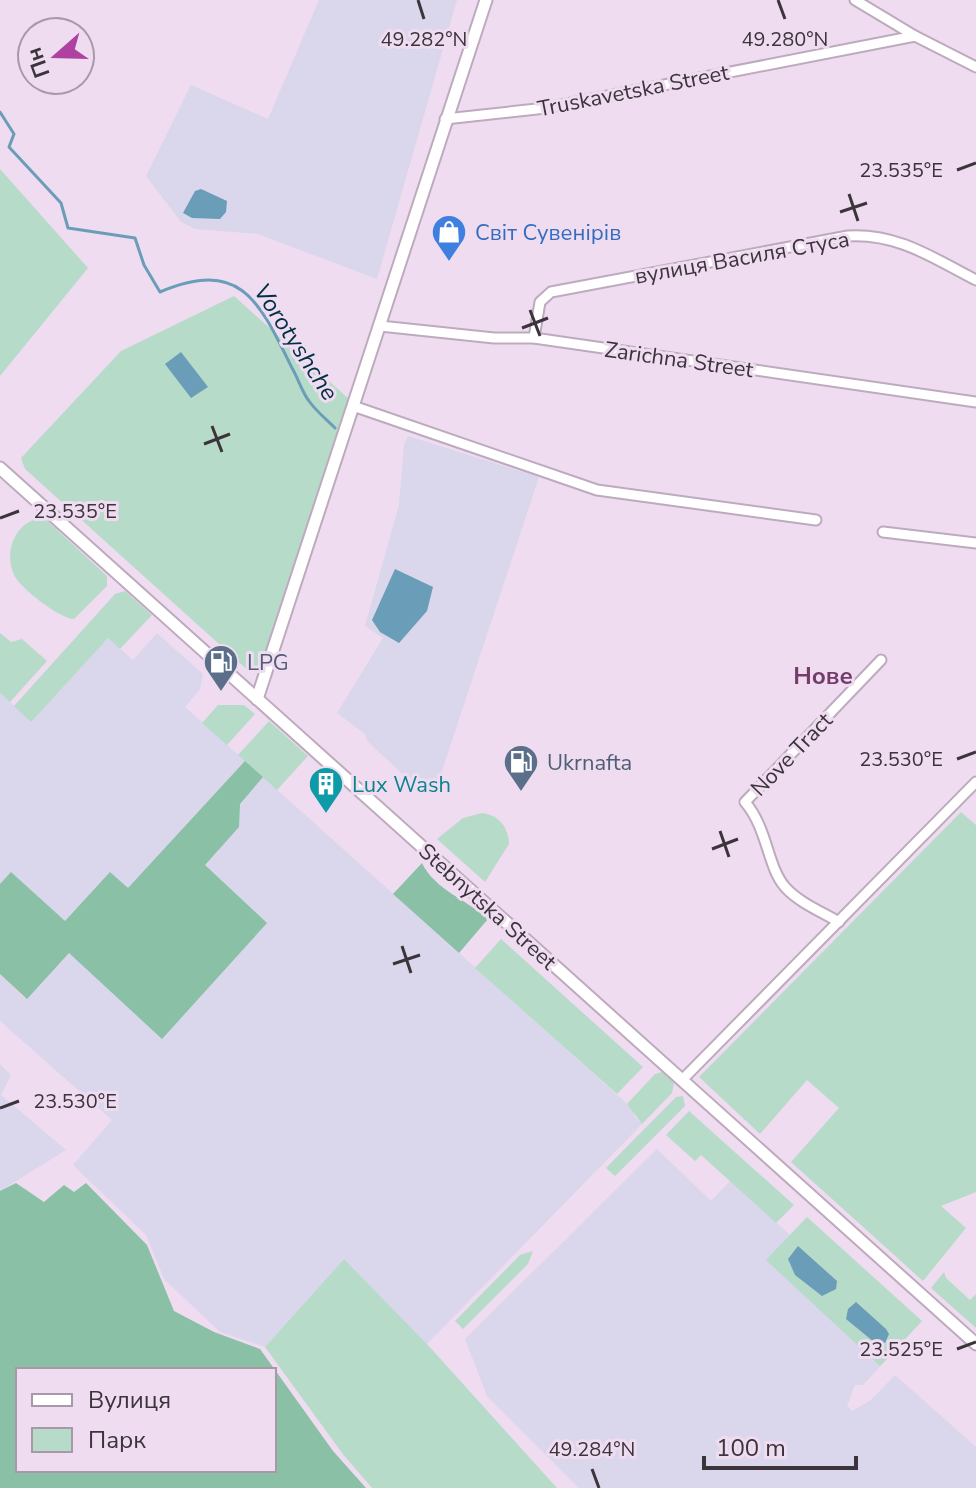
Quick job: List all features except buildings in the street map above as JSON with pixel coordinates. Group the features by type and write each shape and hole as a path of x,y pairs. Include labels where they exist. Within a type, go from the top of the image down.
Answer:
{"street":[{"path":"260,694 486,0"},
{"path":"855,0 915,36 976,67"},
{"name":"Truskavetska Street","path":"445,119 546,108 915,36"},
{"name":"вулиця Василя Стуса","path":"534,338 540,302 551,292 848,236 874,235 895,240 976,280"},
{"name":"Zarichna Street","path":"380,326 494,338 534,338 976,402"},
{"path":"353,406 597,490 816,520"},
{"name":"Stebnytska Street","path":"0,468 260,694 976,1344"},
{"path":"883,532 976,543"},
{"name":"Nove Tract","path":"839,922 788,890 780,880 759,818 745,802 881,660"},
{"path":"682,1080 976,782"}],"shaded area":[{"path":"319,0 457,0 377,279 258,234 195,229 181,222 146,176 191,85 268,119"},
{"path":"408,436 539,477 438,783 420,790 367,741 365,734 337,713 383,638 365,626 399,505 404,445"},
{"path":"157,633 203,674 200,689 185,707 636,1112 634,1116 642,1124 427,1344 344,1259 265,1347 220,1332 164,1279 146,1235 73,1165 112,1120 0,1021 0,974 26,999 0,941 0,693 31,721 108,638 133,660"},
{"path":"0,1064 11,1075 1,1095 66,1150 0,1191"},
{"path":"657,1149 711,1201 730,1181 906,1339 863,1385 855,1385 847,1406 852,1411 871,1400 895,1375 976,1447 976,1488 579,1488 487,1396 465,1339"}],"green space":[{"path":"0,169 88,268 0,376"},
{"path":"234,296 349,399 262,669 250,672 25,469 21,458 121,351"},
{"path":"43,517 107,576 107,586 74,619 50,609 14,575 10,556 14,538 26,524"},
{"path":"125,591 152,615 120,649 108,638 31,722 14,706 115,594"},
{"path":"0,633 11,642 22,639 47,661 10,702 0,693"},
{"path":"218,705 244,705 255,714 227,745 202,723"},
{"path":"269,721 308,756 277,790 238,755"},
{"path":"245,761 263,777 240,804 239,827 205,865 267,923 162,1039 69,953 27,999 0,974 0,884 11,872 65,921 110,872 128,888"},
{"path":"961,812 976,825 976,1192 941,1206 966,1228 923,1281 791,1162 839,1108 807,1080 760,1134 699,1077"},
{"path":"482,813 502,823 509,844 485,882 437,839 463,818"},
{"path":"422,863 434,880 488,919 459,953 393,894"},
{"path":"501,939 643,1067 617,1094 475,968"},
{"path":"662,1072 674,1083 672,1093 642,1124 627,1104 655,1074"},
{"path":"683,1096 685,1106 615,1176 606,1168 676,1097"},
{"path":"689,1111 794,1205 776,1223 701,1155 695,1161 666,1135"},
{"path":"16,1183 44,1202 64,1185 74,1192 86,1183 147,1245 174,1311 214,1332 260,1349 274,1368 16,1368 16,1472 276,1472 276,1371 333,1451 366,1488 0,1488 0,1191"},
{"path":"807,1217 922,1321 880,1366 766,1260"},
{"path":"533,1251 528,1264 463,1329 455,1321 520,1255"},
{"path":"344,1259 427,1344 557,1488 372,1488 342,1453 265,1347"},
{"path":"944,1272 946,1278 970,1300 976,1294 976,1328 931,1288"}],"water":[{"path":"201,189 227,201 226,212 220,219 192,218 183,213 195,191"},
{"path":"181,352 208,387 191,398 165,364"},
{"path":"395,569 433,587 427,611 399,643 380,632 372,620"},
{"path":"798,1246 837,1281 836,1289 822,1296 795,1275 788,1259"},
{"path":"856,1302 886,1329 889,1334 885,1343 874,1342 846,1319 848,1309"}],"waterway":[{"name":"Vorotyshche","path":"0,112 14,134 9,147 61,203 68,228 135,238 144,265 160,292 210,280 229,283 244,292 269,323 307,397 335,428"}],"place":[{"name":"Світ Сувенірів","path":"449,263"},
{"name":"LPG","path":"221,693"},
{"name":"Ukrnafta","path":"521,793"},
{"name":"Lux Wash","path":"326,815"}],"district":[{"name":"Нове","path":"823,676"}]}
